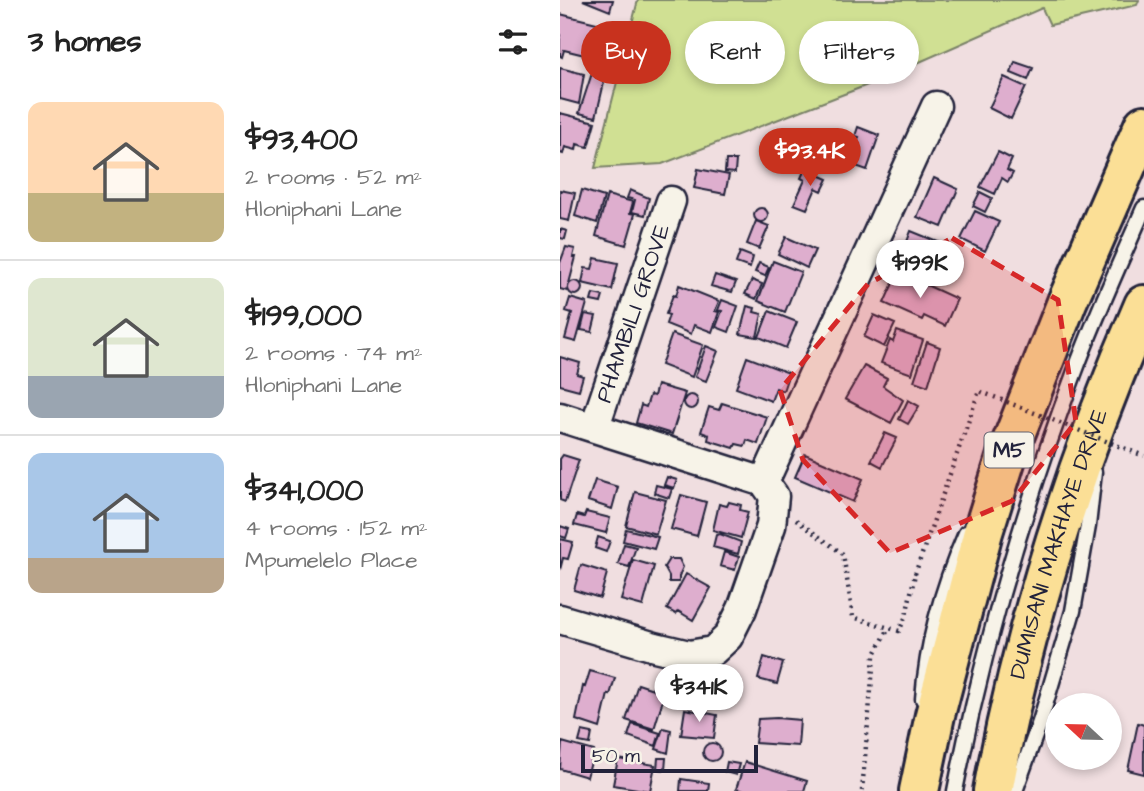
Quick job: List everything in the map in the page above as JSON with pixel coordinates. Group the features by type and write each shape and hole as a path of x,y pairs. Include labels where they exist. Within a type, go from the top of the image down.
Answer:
{"main road":[{"name":"M5","path":"918,791 983,532 1008,452 1067,302 1144,125"},
{"name":"DUMISANI MAKHAYE DRIVE","path":"993,791 1046,568 1119,361 1144,305"}],"street":[{"path":"560,619 690,655 713,651 728,637 742,609 771,526 769,493 936,106"},
{"name":"PHAMBILI GROVE","path":"595,426 671,201"},
{"path":"560,416 595,426 769,493"}],"lane":[{"path":"955,791 970,715 998,604 1035,481 1074,372 1144,208"},
{"path":"1015,791 1040,722 1073,611 1092,494 1094,467 1088,447"}],"path":[{"path":"769,493 843,554 853,617 899,631 915,574 979,391 1144,456"},
{"path":"862,791 874,656 889,628"}],"highlighted area":[{"path":"952,238 1058,300 1076,422 1012,501 890,553 803,460 780,390 868,284"}],"green space":[{"path":"638,0 1139,0 1137,5 1050,25 1042,8 919,62 919,21 799,21 799,84 870,84 662,164 595,168 616,84 671,84 671,21 633,21"}],"building":[{"path":"583,0 613,0 610,11"},
{"path":"560,14 589,21 581,21 581,54 564,50 562,57"},
{"path":"1015,62 1033,68 1028,80 1011,73"},
{"path":"560,68 581,73 579,104 560,99"},
{"path":"1004,77 1026,87 1011,119 989,108"},
{"path":"588,84 604,84 596,117 579,113"},
{"path":"560,113 595,122 588,147 577,144 576,150 565,147 563,154 560,153"},
{"path":"858,127 879,135 867,170 850,164 859,137 855,136"},
{"path":"998,152 1012,159 1007,170 1013,173 1008,182 1002,178 995,194 980,187"},
{"path":"726,160 736,160 735,173 725,172"},
{"path":"698,169 729,175 725,194 694,188"},
{"path":"805,169 828,179 822,191 816,188 807,209 794,204 805,180 801,178"},
{"path":"934,178 958,189 942,227 917,217"},
{"path":"560,190 575,193 569,221 560,219"},
{"path":"582,190 604,197 597,223 575,216"},
{"path":"630,190 649,198 645,215 632,212 635,200 627,198"},
{"path":"980,192 992,198 985,212 973,206"},
{"path":"607,195 633,202 630,213 635,214 626,245 596,236"},
{"path":"761,208 766,210 766,220 761,222 756,220 754,215 756,210"},
{"path":"975,211 999,222 985,251 961,239"},
{"path":"756,221 769,226 759,249 747,244"},
{"path":"560,229 567,231 565,239 560,238"},
{"path":"911,231 948,246 944,258 954,262 947,281 936,277 935,280 898,266"},
{"path":"786,237 815,250 807,268 778,254"},
{"path":"566,247 575,249 573,257 576,257 567,291 560,289 560,263"},
{"path":"740,252 753,257 750,268 736,263"},
{"path":"595,258 618,263 612,290 582,283 585,268 592,269"},
{"path":"773,261 801,272 785,312 758,301"},
{"path":"759,263 769,267 765,276 755,272"},
{"path":"898,272 957,299 945,326 924,316 922,320 884,303"},
{"path":"715,275 736,282 732,292 711,286"},
{"path":"752,280 762,284 756,299 745,294"},
{"path":"575,281 580,283 580,293 575,295 570,293 568,288 570,283"},
{"path":"679,285 719,301 715,311 719,312 712,332 694,325 691,334 666,324 669,315 666,314"},
{"path":"593,294 603,296 601,303 591,301"},
{"path":"570,298 587,303 576,342 565,339 572,313 566,311"},
{"path":"722,300 738,306 729,332 716,327 722,311 718,310"},
{"path":"747,306 762,314 757,337 740,334"},
{"path":"769,311 797,322 786,348 759,337"},
{"path":"585,314 596,316 592,332 581,330"},
{"path":"874,315 895,324 884,347 864,337"},
{"path":"897,331 923,340 912,374 881,363 890,340 893,342"},
{"path":"672,334 703,345 692,377 661,365"},
{"path":"927,342 940,347 928,386 914,381"},
{"path":"706,346 718,351 706,381 695,377"},
{"path":"560,357 580,363 577,374 583,376 579,390 560,385"},
{"path":"747,357 789,373 783,391 776,388 771,401 736,388"},
{"path":"864,366 887,378 883,386 903,400 891,423 845,399"},
{"path":"657,385 685,393 672,434 636,423 641,405 646,407 650,395 654,396"},
{"path":"688,395 694,395 698,402 694,409 688,409 684,405 684,399"},
{"path":"908,400 919,406 908,424 899,419"},
{"path":"722,403 767,417 758,444 747,440 745,446 736,444 734,448 708,440 709,435 701,432 709,407 719,410"},
{"path":"885,433 897,438 882,467 871,461"},
{"path":"805,454 863,479 853,502 795,477"},
{"path":"563,455 579,460 565,502 560,500 560,459"},
{"path":"667,477 677,480 674,488 664,485"},
{"path":"595,480 618,487 612,509 588,501"},
{"path":"656,485 672,489 669,498 654,493"},
{"path":"635,492 666,500 656,534 626,526"},
{"path":"681,495 706,502 697,536 671,529"},
{"path":"729,502 741,505 740,510 748,512 741,538 713,530 719,504 727,506"},
{"path":"586,512 610,518 606,533 574,525 577,515 584,517"},
{"path":"560,526 569,529 566,538 560,536"},
{"path":"626,529 658,537 654,549 623,541"},
{"path":"716,535 741,542 738,554 713,547"},
{"path":"598,537 610,541 606,552 595,548"},
{"path":"560,539 573,542 568,559 563,558 560,570"},
{"path":"624,544 636,547 629,567 618,564"},
{"path":"724,552 739,557 735,570 720,566"},
{"path":"669,559 679,559 683,567 679,582 669,582 664,567"},
{"path":"633,560 654,566 643,606 621,600"},
{"path":"581,565 607,573 600,598 574,590"},
{"path":"686,574 711,588 693,620 678,611 676,614 667,609"},
{"path":"764,657 783,663 777,684 758,679"},
{"path":"590,671 615,678 610,695 608,694 600,728 576,720 583,686 585,687"},
{"path":"638,684 665,693 654,729 626,720"},
{"path":"685,709 717,715 714,738 681,735"},
{"path":"758,719 800,720 798,746 755,743"},
{"path":"1138,723 1144,725 1144,774 1128,770"},
{"path":"632,724 660,733 656,746 628,736"},
{"path":"663,728 671,730 668,753 656,749"},
{"path":"582,731 592,733 590,744 579,742"},
{"path":"562,742 594,751 587,777 560,769"},
{"path":"708,743 716,743 721,752 719,759 708,761 703,756 703,748"},
{"path":"658,758 666,758 665,770 657,769"},
{"path":"618,759 655,765 650,791 613,785"},
{"path":"727,762 739,764 736,775 725,772"},
{"path":"745,762 807,781 804,791 736,789"},
{"path":"681,779 709,783 708,791 680,791"}]}
